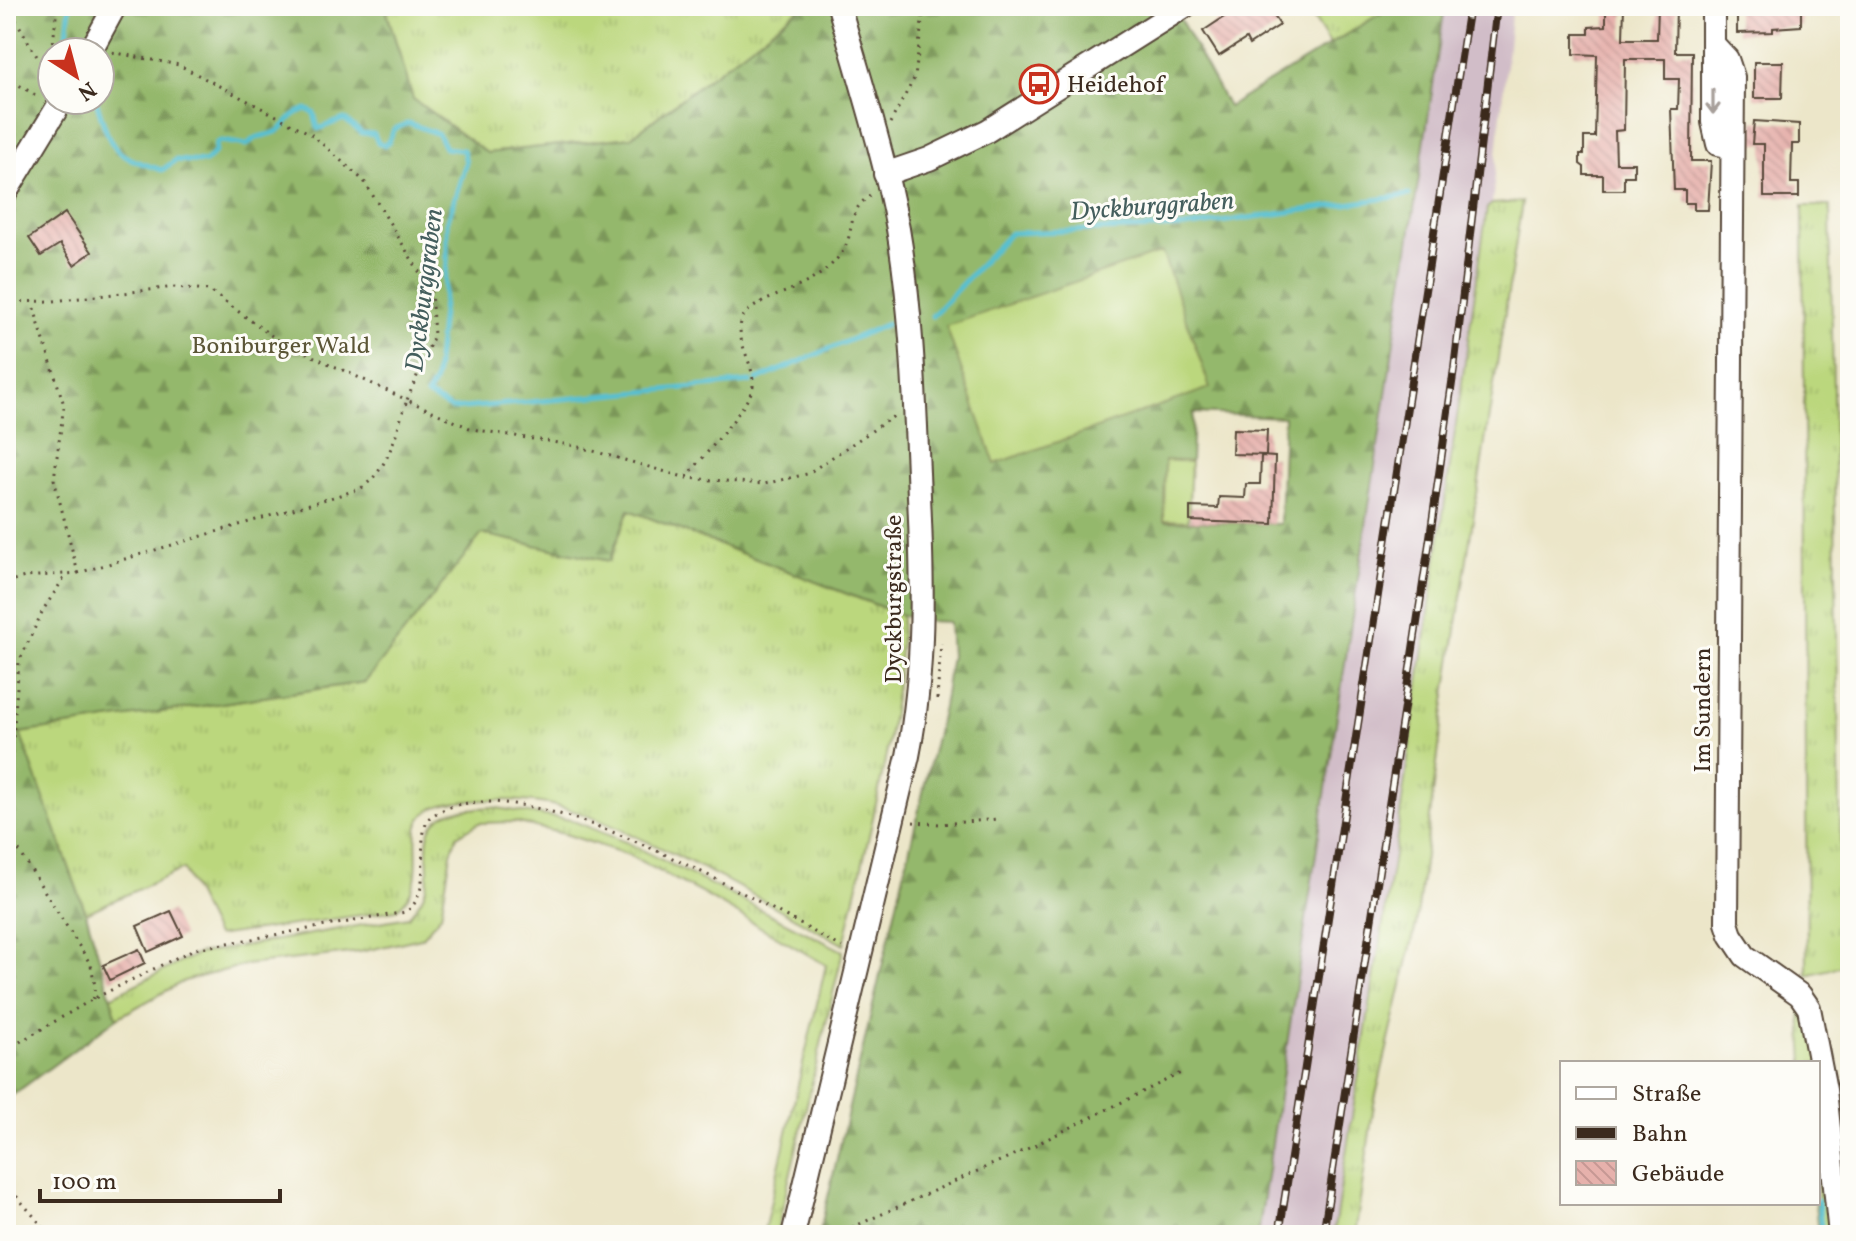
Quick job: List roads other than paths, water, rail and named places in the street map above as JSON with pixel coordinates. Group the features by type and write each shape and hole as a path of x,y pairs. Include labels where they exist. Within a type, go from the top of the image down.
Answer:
{"street":[{"path":"99,36 115,6"},
{"name":"Dyckburgstraße","path":"800,1234 908,756 921,671 923,583 912,348 902,256 839,6"},
{"path":"882,184 987,131 1185,6"},
{"name":"Im Sundern","path":"1713,6 1713,122 1718,144 1732,147 1727,923 1745,956 1800,995 1809,1008 1819,1061"},
{"path":"6,192 53,116"},
{"name":"Im Sundern","path":"1820,1064 1840,1235"},
{"path":"1831,1156 1846,1137 1850,1138"}],"waterway":[{"name":"Dyckburggraben","path":"67,34 70,6"},
{"name":"Dyckburggraben","path":"101,116 110,140 122,154 162,170 176,160 205,162 215,152 216,143 221,141 247,145 258,137 276,132 306,109 314,113 318,129 344,119 362,133 374,134 378,143 384,145 394,129 409,123 438,134 445,148 463,150 466,162 447,223 447,263 435,381 427,395 452,409 750,382"},
{"name":"Dyckburggraben","path":"932,316 1010,233 1185,227 1409,195"},
{"name":"Dyckburggraben","path":"757,380 887,324"},
{"path":"1818,1205 1822,1235"}],"railway":[{"path":"1279,1235 1469,6"},
{"path":"1323,1235 1454,369 1497,6"}],"place":[{"name":"Heidehof","path":"1039,84"}],"park label":[{"name":"Boniburger Wald","path":"281,345"}]}
